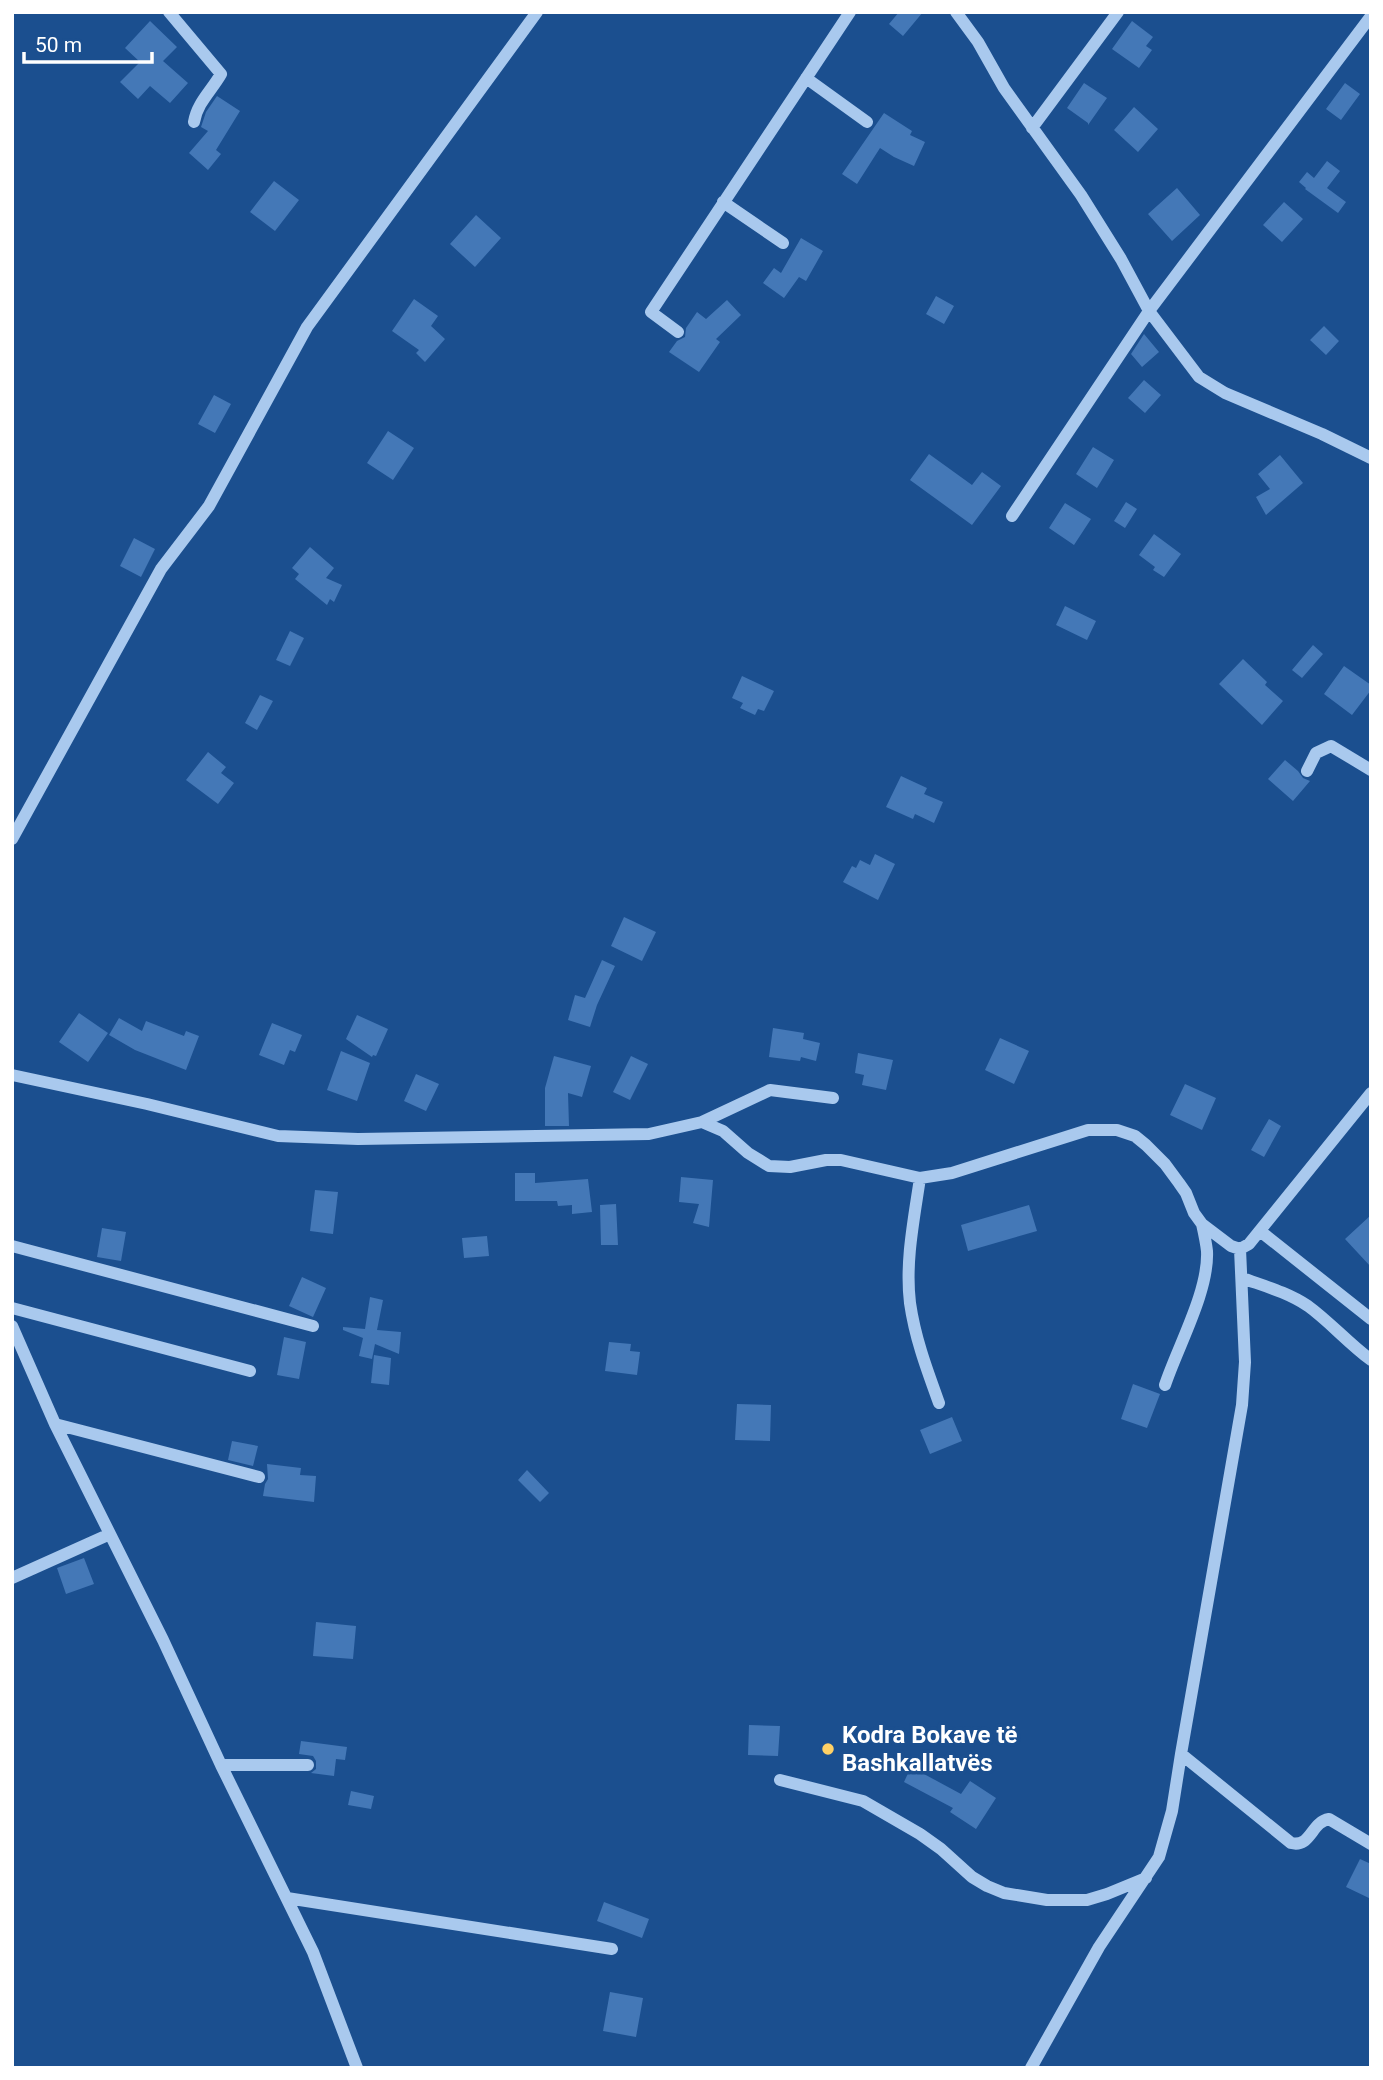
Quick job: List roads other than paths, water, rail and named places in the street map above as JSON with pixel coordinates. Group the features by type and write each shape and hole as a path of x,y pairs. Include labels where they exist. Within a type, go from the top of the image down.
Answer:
{"street":[{"path":"169,12 221,74 196,111 194,122"},
{"path":"12,839 161,569 209,506 307,327 537,12"},
{"path":"678,332 651,312 850,12"},
{"path":"956,12 978,42 1004,88 1081,195 1149,310 1199,377 1225,393 1371,458"},
{"path":"1032,128 1118,12"},
{"path":"1012,516 1149,310 1371,16"},
{"path":"806,78 867,122"},
{"path":"723,202 783,243"},
{"path":"1307,771 1316,754 1331,746 1371,769"},
{"path":"12,1075 278,1136 358,1139 649,1134 702,1122 770,1090 833,1098"},
{"path":"702,1122 723,1131 748,1153 769,1166 790,1167 841,1160 920,1178 952,1173 1088,1130 1117,1130 1135,1136 1165,1164 1186,1193 1202,1224 1231,1246 1240,1249 1249,1244 1260,1231 1371,1093"},
{"path":"920,1178 909,1258 910,1302 918,1345 939,1404"},
{"path":"1165,1385 1197,1304 1204,1277 1207,1252 1202,1224"},
{"path":"1260,1231 1371,1319"},
{"path":"12,1247 313,1326"},
{"path":"1031,2068 1099,1947 1159,1857 1172,1811 1242,1405 1245,1362 1240,1249"},
{"path":"1241,1278 1285,1293 1307,1306 1371,1360"},
{"path":"12,1308 250,1371"},
{"path":"12,1326 55,1424 163,1640 313,1952 357,2068"},
{"path":"55,1424 259,1478"},
{"path":"12,1578 110,1534"},
{"path":"1181,1755 1291,1843 1296,1845 1306,1841 1317,1824 1329,1819 1371,1844"},
{"path":"221,1765 308,1765"},
{"path":"780,1780 863,1801 920,1834 972,1877 1004,1893 1047,1900 1087,1900 1146,1878"},
{"path":"287,1898 612,1949"}],"place":[{"name":"Kodra Bokave të Bashkallatvës","path":"828,1749"}]}
